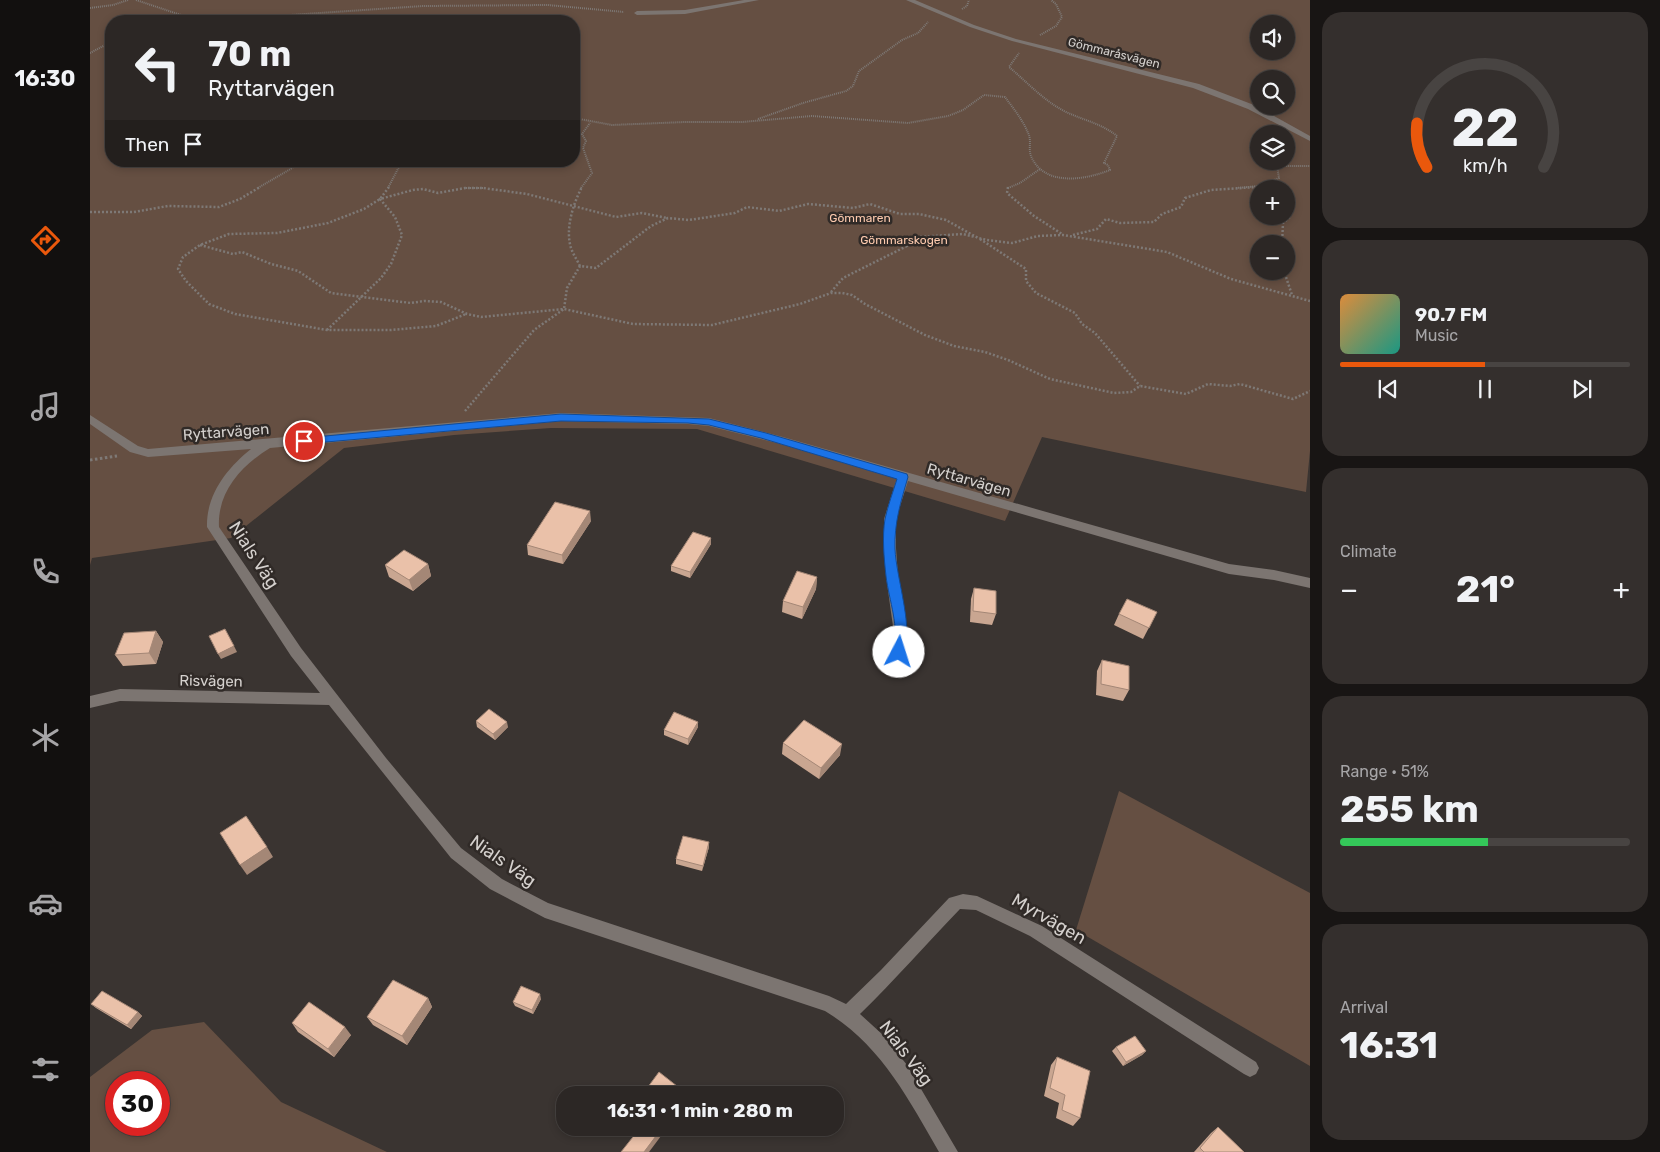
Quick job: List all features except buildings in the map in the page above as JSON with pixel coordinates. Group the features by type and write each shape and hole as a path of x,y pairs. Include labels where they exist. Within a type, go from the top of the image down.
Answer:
{"street":[{"path":"637,13 685,12 756,0"},
{"name":"Gömmaråsvägen","path":"909,0 972,26 1026,43 1196,86 1251,107 1310,139"},
{"name":"Ryttarvägen","path":"90,419 142,452 268,444 561,417 651,418 709,422 779,440 1229,569 1274,575 1310,583"},
{"name":"Nials Väg","path":"268,444 248,458 224,486 211,518 213,527 296,652 456,854 496,884 545,910 829,1004 864,1028 904,1076 949,1152"},
{"path":"887,661 899,652 902,641 892,576 890,519 903,477"},
{"name":"Risvägen","path":"90,702 120,695 332,699"},
{"name":"Myrvägen","path":"847,1015 887,976 955,903 963,901 977,903 1036,931 1250,1068"}],"path":[{"path":"90,8 113,5 128,0"},
{"path":"136,0 182,15"},
{"path":"1026,43 1044,31 1056,26 1062,17 1052,0"},
{"path":"227,15 290,15 416,6 548,5 637,13"},
{"path":"752,122 803,103 846,91 853,86 859,71 902,40 918,33 925,24 944,15"},
{"path":"90,53 105,45"},
{"path":"580,120 619,127 703,120 752,122 810,116 839,117 872,122 920,122 954,115 968,108 984,95 1005,97 1030,136 1030,153 1036,166 1048,174 1058,178 1100,175 1110,170 1108,165 1104,163 1117,136 1110,129 1086,121 1059,108 1008,67"},
{"path":"580,266 570,245 570,215 584,181 592,173 583,148 586,141 582,134 590,123"},
{"path":"831,293 843,278 907,246 903,238 963,234 1012,244 1038,236 1080,235 1097,229 1106,219 1120,223 1154,222 1162,214 1181,207 1185,198 1194,193 1242,186 1258,187 1279,178 1277,166 1310,166"},
{"path":"90,212 134,212 168,206 219,207 240,199 294,167"},
{"path":"380,200 399,167"},
{"path":"1040,169 1020,183 1008,187 1007,193 1034,216 1064,235 1167,252 1231,279 1310,301"},
{"path":"467,314 436,326 391,330 327,330 235,314 209,304 186,281 178,269 183,257 200,245 228,234 277,233 328,223 364,209 380,200 413,190 423,189 438,193 465,188 483,188 495,192 527,194 616,217 625,213 640,212 689,220 735,213 747,207 779,211 808,204 853,208 870,204 900,214 919,214 946,220 1000,251 1009,262 1026,269 1026,281 1036,293 1074,313 1082,324 1095,333 1140,386 1186,394 1208,384 1230,386 1240,384 1293,399 1310,391"},
{"path":"327,330 364,296 391,264 402,235 395,217 380,200"},
{"path":"580,266 596,268 651,226 668,218"},
{"path":"200,245 233,254 242,252 272,264 298,271 331,293 411,303 424,301 441,302 467,314 482,317 564,309 633,324 712,324 800,304 831,293 852,295 865,304 925,335 954,346 985,352 1008,360 1050,379 1114,392 1132,392 1140,386"},
{"path":"449,428 534,330 564,309 567,288 580,266"},
{"path":"1287,280 1292,295"}],"green space":[{"name":"Gömmarskogen","path":"90,0 1310,0 1310,451 1306,492 1042,437 1005,521 697,429 551,428 454,435 344,448 231,538 92,558 90,565"},
{"path":"1119,791 1310,893 1310,1066 1076,930"},
{"path":"204,1022 281,1102 387,1152 90,1152 90,1077 152,1030"}],"route":[{"path":"304,441 561,417 688,420 709,422 763,435 903,477 890,519 892,576 902,641 899,652"}],"park label":[{"name":"Gömmaren","path":"860,218"}]}
